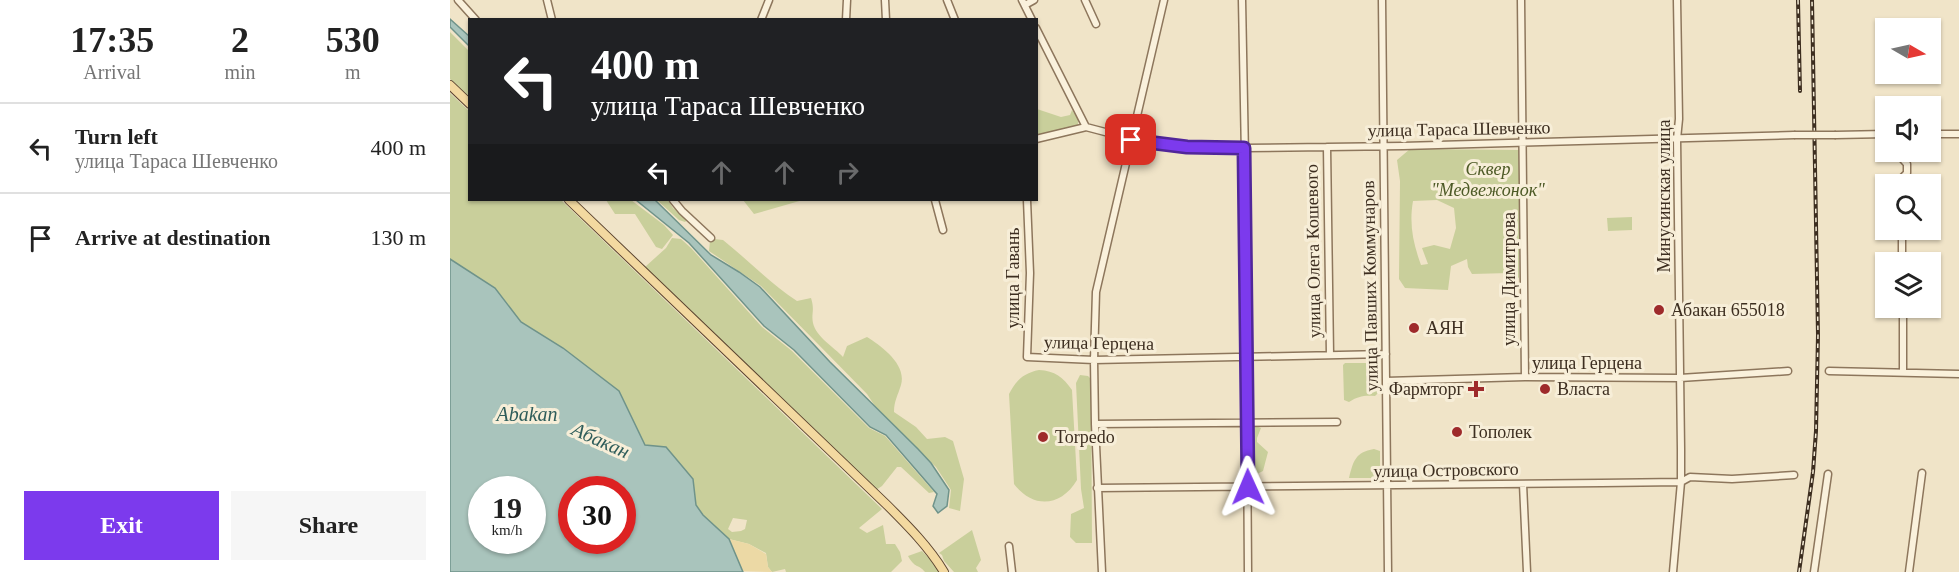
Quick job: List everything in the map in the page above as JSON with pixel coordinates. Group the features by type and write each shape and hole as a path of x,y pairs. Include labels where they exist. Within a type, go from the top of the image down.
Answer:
{"main road":[{"path":"450,85 468,102"},
{"path":"570,201 887,505 912,530 944,572"}],"street":[{"path":"458,0 474,18"},
{"path":"547,0 552,18"},
{"path":"762,18 769,0"},
{"path":"846,18 847,0"},
{"path":"885,0 886,18"},
{"path":"947,0 954,18"},
{"path":"1031,18 1024,2 1034,0"},
{"path":"1085,0 1096,24"},
{"path":"1102,572 1095,424 1096,292 1164,0"},
{"path":"1242,0 1248,572"},
{"name":"улица Павших Коммунаров","path":"1382,0 1388,572"},
{"name":"улица Димитрова","path":"1521,0 1524,377"},
{"name":"Минусинская улица","path":"1673,572 1681,482 1677,0"},
{"path":"1038,32 1086,127"},
{"name":"улица Тараса Шевченко","path":"1038,139 1086,127 1131,140 1187,147 1244,148 1875,134"},
{"path":"1941,134 1959,134"},
{"name":"улица Олега Кошевого","path":"1327,147 1330,355"},
{"path":"675,201 682,211 711,238"},
{"path":"935,201 943,230"},
{"name":"улица Гавань","path":"1027,201 1030,273 1027,357"},
{"path":"1903,318 1903,372"},
{"name":"улица Герцена","path":"1027,357 1094,360 1386,354"},
{"path":"1829,371 1959,374"},
{"name":"улица Герцена","path":"1386,381 1524,377 1680,378 1788,372"},
{"path":"1095,424 1337,422"},
{"path":"1910,572 1922,473"},
{"path":"1814,572 1828,474"},
{"name":"улица Островского","path":"1097,488 1681,482 1690,477 1732,479 1794,475"},
{"path":"1523,484 1527,572"},
{"path":"1009,546 1012,572"}],"green space":[{"path":"450,32 468,50 468,96 450,79"},
{"path":"450,93 468,110 468,201 562,201 882,509 859,528 867,533 883,525 886,544 895,544 902,561 891,572 786,572 785,569 772,572 768,567 766,553 749,544 729,539 703,515 696,505 693,479 645,445 619,391 563,348 521,322 495,288 450,259","holes":["733,518 747,520 745,529 732,532 728,529"]},
{"path":"1038,109 1061,117 1070,115 1072,110 1078,119 1078,125 1038,135"},
{"name":"Сквер \"Медвежонок\"","path":"1410,149 1519,150 1519,278 1509,273 1472,274 1467,259 1451,266 1448,290 1405,288 1399,279 1400,181 1397,160","holes":["1437,200 1454,208 1456,228 1450,249 1434,245 1422,248 1428,264 1421,265 1411,218 1413,201"]},
{"path":"607,201 632,201 664,225 673,235 662,249 656,247 635,214 615,214"},
{"path":"658,201 669,201 673,208 688,219 685,222 679,220"},
{"path":"744,201 800,201 754,214"},
{"path":"1632,217 1632,230 1608,231 1607,218"},
{"path":"672,238 681,239 691,248 762,327 792,351 869,428 885,436 934,492 929,493 901,467 897,467 876,490 645,267 666,248"},
{"path":"723,240 797,301 811,298 815,328 821,337 843,357 847,346 867,337 892,356 902,377 894,412 916,427 927,439 945,437 953,441 964,479 960,511 949,508 951,490 936,467 883,418 867,394 761,286 709,251 710,241"},
{"path":"1345,363 1367,363 1369,368 1379,371 1378,393 1375,396 1362,396 1349,402 1344,400 1343,365"},
{"name":"Torpedo","path":"1039,370 1058,376 1072,390 1077,480 1063,496 1047,502 1030,498 1014,484 1009,394 1021,378"},
{"path":"1080,375 1091,379 1092,543 1076,543 1070,537 1071,514 1084,508 1076,383"},
{"path":"1253,425 1261,428 1257,442 1268,452 1263,471 1255,475 1250,473 1251,427"},
{"path":"1374,449 1380,451 1380,478 1349,478 1359,455"},
{"path":"972,530 981,560 976,568 978,572 954,572 939,553"},
{"path":"922,551 940,572 925,572 908,556"}],"sand":[{"path":"729,539 749,544 766,554 768,567 772,572 742,571"}],"water":[{"path":"450,19 468,35 468,45 450,27"},
{"path":"637,201 656,201 711,255 760,287 830,362 931,463 949,490 947,506 938,513 933,506 937,494 886,435 870,427 794,350 764,326 689,243"},
{"name":"Abakan","path":"450,259 495,288 521,322 563,348 619,391 645,445 666,447 693,479 696,505 703,515 729,539 743,572 450,572"}],"railway":[{"path":"1798,0 1800,91"},
{"path":"1799,572 1813,472 1816,431 1818,335 1812,0"}],"place":[{"name":"Абакан 655018","path":"1659,310"},
{"name":"АЯН","path":"1414,328"},
{"name":"Фармторг","path":"1476,389"},
{"name":"Власта","path":"1545,389"},
{"name":"Тополек","path":"1457,432"},
{"name":"Torpedo","path":"1043,437"}],"route":[{"path":"1131,140 1187,147 1244,148 1248,487"}],"water label":[{"name":"Абакан","path":"601,440"}]}
